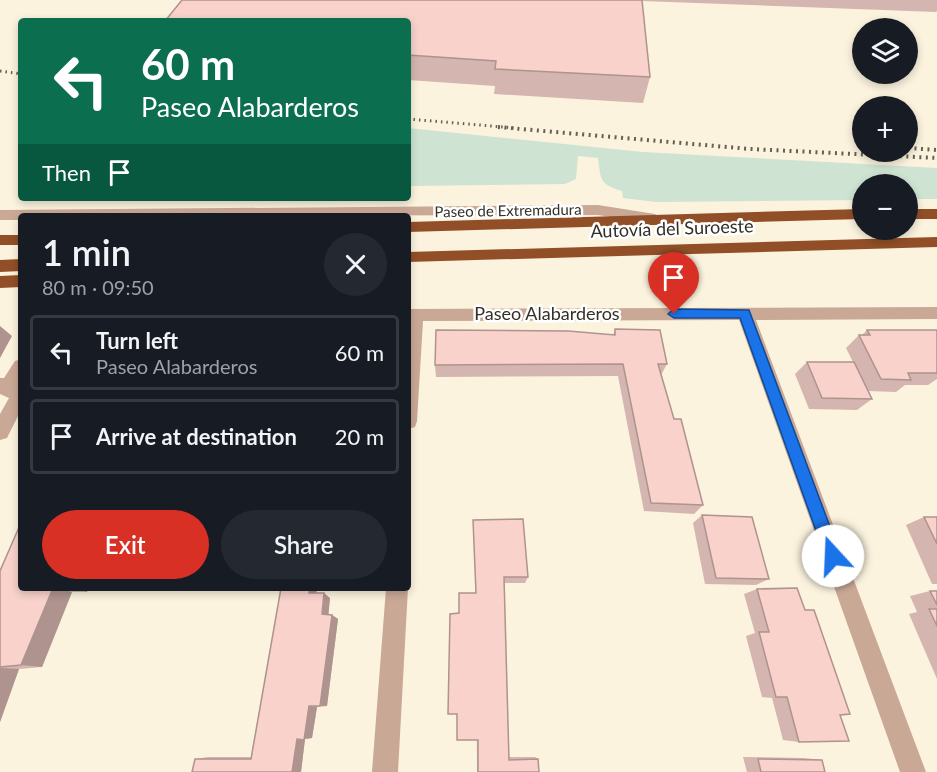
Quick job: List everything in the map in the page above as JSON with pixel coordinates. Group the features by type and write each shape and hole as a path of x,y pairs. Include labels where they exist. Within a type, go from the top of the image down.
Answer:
{"highway":[{"name":"Autovía del Suroeste","path":"411,227 852,214"},
{"path":"918,214 937,214"},
{"path":"0,240 18,240"},
{"name":"Autovía del Suroeste","path":"411,257 794,244 937,242"},
{"path":"0,266 18,266"},
{"path":"0,282 18,281"}],"street":[{"name":"Paseo de Extremadura","path":"229,213 598,210 655,219"},
{"name":"Paseo de Extremadura","path":"0,215 18,215"},
{"path":"745,313 913,772"},
{"name":"Paseo Alabarderos","path":"411,315 937,313"},
{"path":"18,370 4,386 18,395"},
{"path":"0,432 18,398"},
{"path":"385,772 397,591"}],"green space":[{"path":"411,128 643,152 937,168 937,199 918,199 918,174 852,174 852,200 656,202 623,198 622,191 609,186 602,180 598,158 578,156 576,179 565,184 411,186"}],"building":[{"path":"182,0 642,0 650,77 495,69 496,61 411,55 411,18 167,18"},
{"path":"615,329 660,330 667,364 658,364 674,419 681,419 703,505 651,503 623,364 435,365 436,330 568,331 615,335"},
{"path":"867,330 937,330 937,373 908,373 911,380 881,379 859,335 870,335"},
{"path":"807,362 854,362 872,399 822,398"},
{"path":"702,515 752,517 769,579 716,578"},
{"path":"924,517 937,517 937,544"},
{"path":"523,519 528,577 504,577 509,760 538,759 539,772 478,772 478,740 457,740 457,714 448,714 450,614 459,613 459,593 476,593 473,520"},
{"path":"18,530 18,591 52,591 21,665 0,667 0,571"},
{"path":"797,588 805,610 814,610 850,714 840,715 849,741 799,742 787,697 776,697 759,632 769,632 757,589"},
{"path":"280,591 324,593 322,614 332,615 320,706 309,706 304,740 297,739 292,772 192,772 195,759 251,759"},
{"path":"930,591 937,591 937,605"},
{"path":"929,609 937,609 937,626"},
{"path":"758,759 822,760 825,772 761,772"}],"railway":[{"path":"0,71 18,74"},
{"path":"411,119 515,128"},
{"path":"498,127 750,149 937,158"},
{"path":"918,149 937,150"}],"route":[{"path":"674,314 745,313 833,556"}]}
